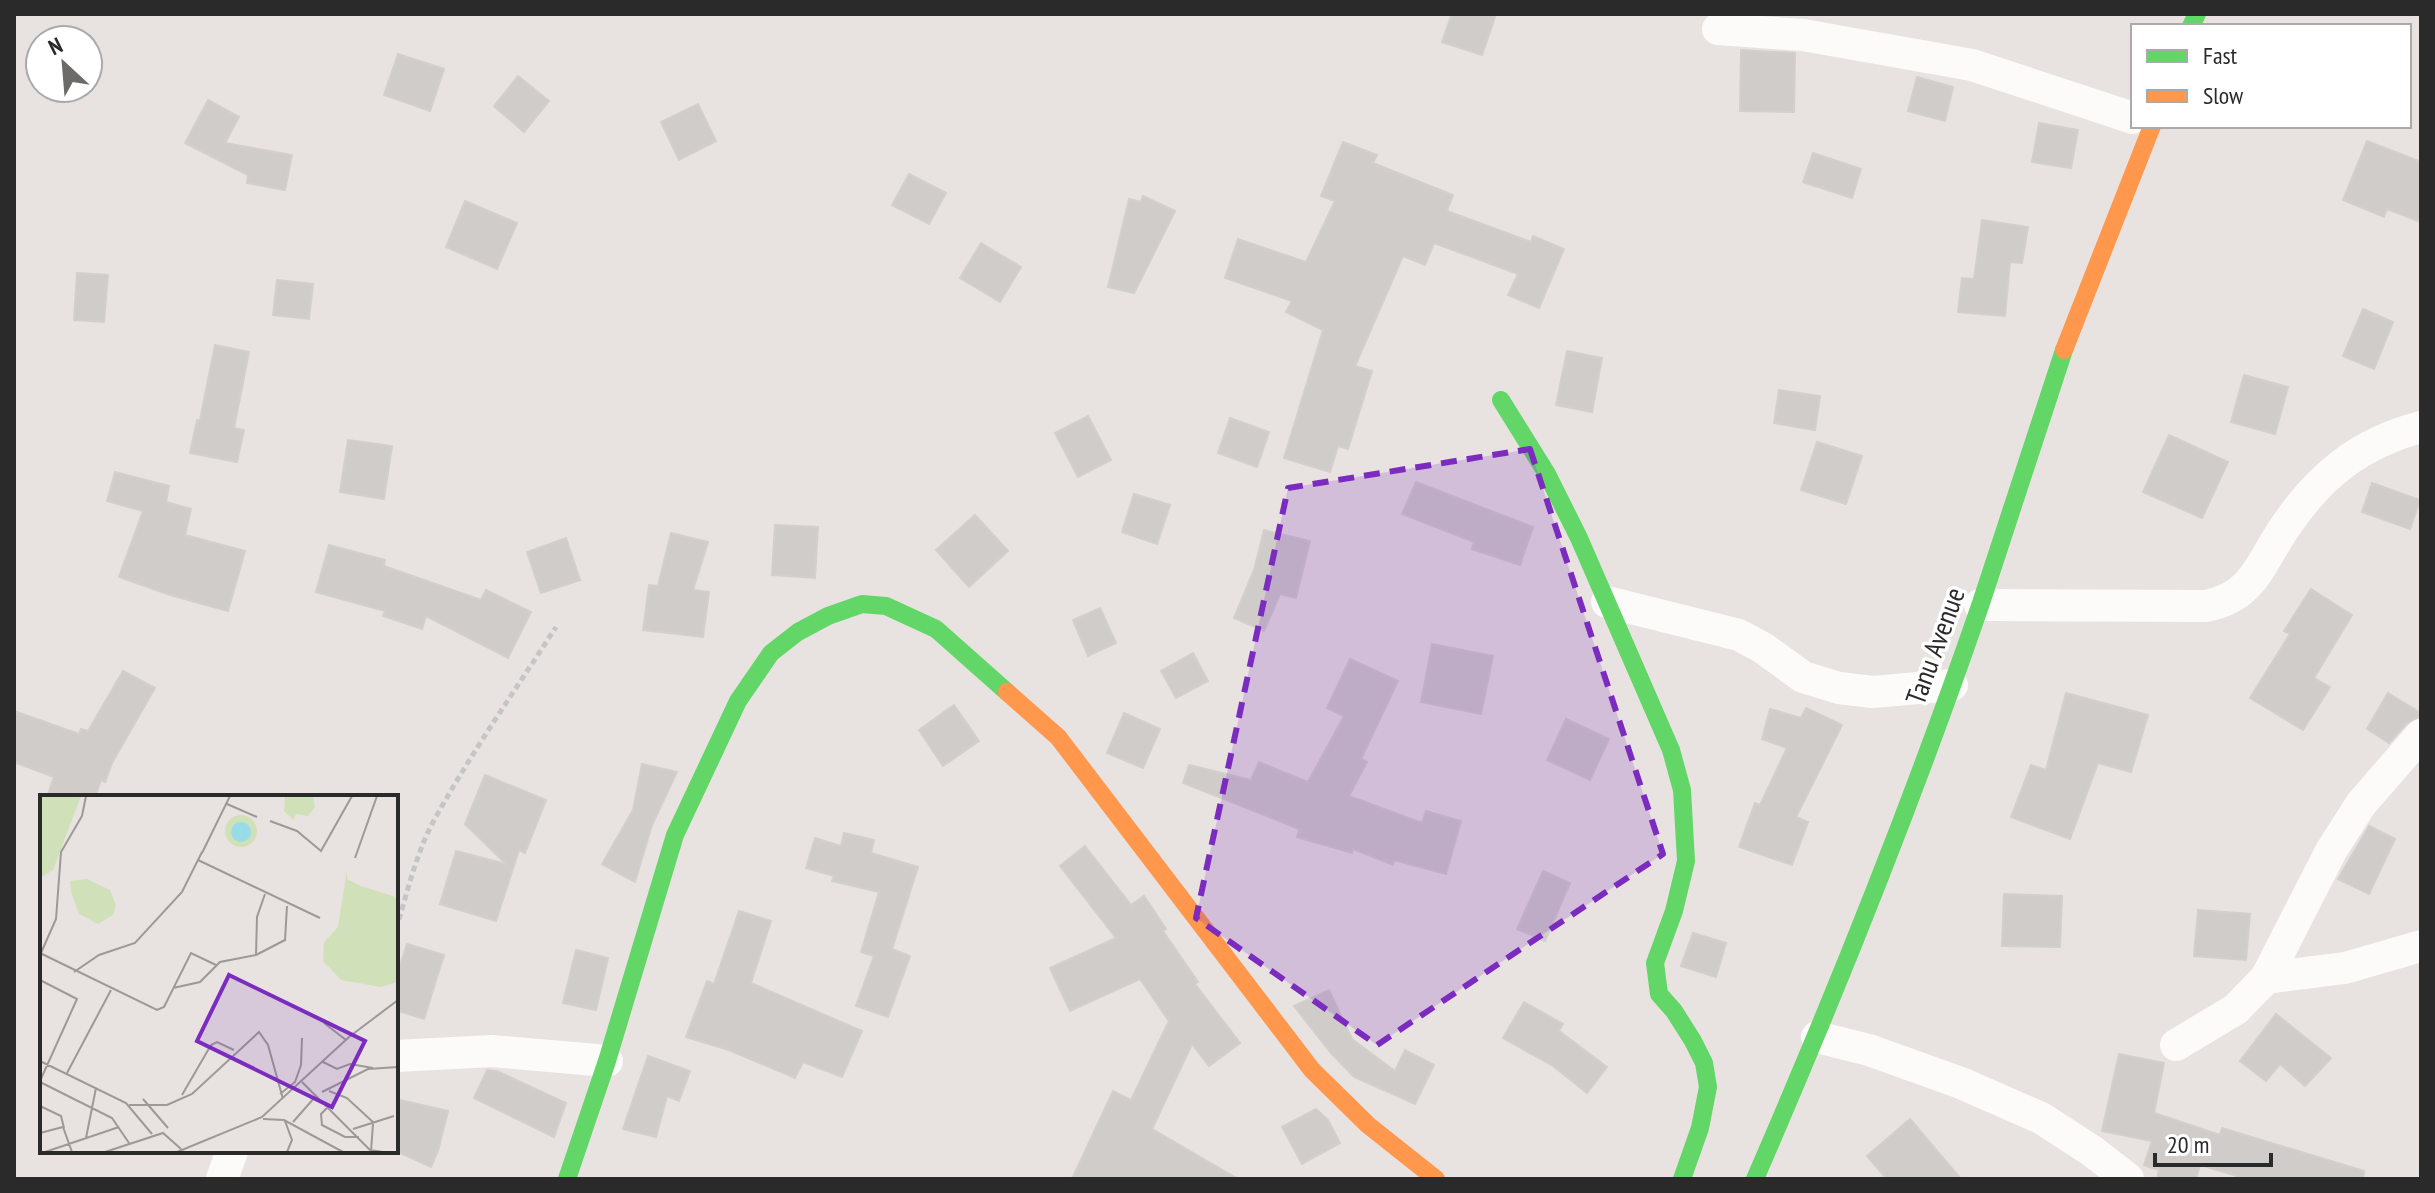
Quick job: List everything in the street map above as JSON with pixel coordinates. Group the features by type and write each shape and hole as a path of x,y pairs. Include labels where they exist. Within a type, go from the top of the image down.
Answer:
{"street":[{"path":"1718,29 1803,35 1972,65 2131,117"},
{"name":"Tanu Avenue","path":"1755,1179 1817,1037 1952,685 2066,345 2151,128"},
{"path":"1501,400 1547,474 1607,602 1671,750 1682,790 1686,861 1674,911 1655,963 1659,994 1693,1041 1704,1063 1708,1087 1700,1128 1682,1179"},
{"path":"1980,605 2206,606 2225,603 2242,591 2259,572 2285,527 2327,477 2352,456 2388,436 2421,427"},
{"path":"1607,602 1739,635 1803,677 1839,688 1873,692 1952,685"},
{"path":"567,1179 607,1061 675,835 738,701 771,653 798,632 828,616 862,604 886,606 936,629 1058,737 1312,1070 1368,1125 1436,1179"},
{"path":"2176,1045 2236,1009 2266,978 2339,839 2361,804 2421,735"},
{"path":"2266,978 2345,968 2421,946"},
{"path":"1817,1037 1869,1050 1961,1083 2041,1118 2092,1151 2113,1174"},
{"path":"398,1056 492,1051 607,1061"},
{"path":"222,1179 231,1153"}],"path":[{"path":"398,923 431,826 449,798 457,777 487,736 499,711 556,627"}],"highlighted area":[{"path":"1530,449 1663,854 1377,1045 1196,918 1288,488"}],"building":[{"path":"1452,14 1496,14 1482,55 1442,42"},
{"path":"1741,50 1795,53 1794,112 1740,111"},
{"path":"398,54 444,69 430,111 384,95"},
{"path":"518,76 549,101 524,132 494,106"},
{"path":"1917,77 1953,87 1945,121 1908,111"},
{"path":"208,100 239,117 225,143 292,155 285,190 247,183 248,175 185,143"},
{"path":"698,104 716,141 679,160 661,122"},
{"path":"2039,123 2078,130 2071,168 2032,162"},
{"path":"2367,141 2421,162 2421,222 2387,209 2384,217 2343,200"},
{"path":"1343,142 1377,155 1373,163 1453,195 1447,211 1531,242 1533,236 1564,249 1539,308 1508,295 1518,274 1434,243 1425,265 1403,256 1355,366 1372,371 1348,449 1338,446 1330,472 1284,458 1323,330 1286,312 1292,301 1225,278 1238,239 1306,262 1335,201 1321,196"},
{"path":"1813,153 1861,169 1852,198 1803,182"},
{"path":"909,174 946,193 929,224 892,205"},
{"path":"1143,196 1175,211 1134,293 1108,287 1129,199 1141,202"},
{"path":"465,201 517,223 497,269 446,247"},
{"path":"1982,220 2028,227 2022,263 2010,262 2005,316 1958,312 1962,278 1974,279"},
{"path":"981,243 1021,267 1000,302 960,278"},
{"path":"77,273 108,275 104,322 74,320"},
{"path":"277,280 313,284 309,319 273,315"},
{"path":"2363,309 2393,322 2374,369 2343,356"},
{"path":"215,345 249,352 234,428 244,430 237,462 190,453"},
{"path":"1567,351 1602,358 1592,412 1556,405"},
{"path":"2244,375 2288,387 2275,434 2231,422"},
{"path":"1779,390 1820,396 1815,430 1774,423"},
{"path":"1088,416 1111,460 1078,477 1055,433"},
{"path":"1230,418 1269,432 1257,467 1218,453"},
{"path":"2169,435 2228,462 2202,518 2143,492"},
{"path":"348,440 392,446 384,499 340,492"},
{"path":"1817,442 1862,456 1846,504 1801,490"},
{"path":"115,472 169,486 166,502 191,509 185,535 245,551 228,611 119,577 143,511 107,501"},
{"path":"1416,482 1533,527 1520,565 1472,549 1474,542 1402,514"},
{"path":"2372,483 2420,500 2410,529 2362,512"},
{"path":"1134,494 1170,505 1157,544 1122,532"},
{"path":"975,515 1008,551 969,587 936,550"},
{"path":"775,525 818,527 815,578 772,575"},
{"path":"1264,530 1310,541 1296,598 1280,594 1264,631 1234,618 1254,570"},
{"path":"671,533 708,542 693,590 709,592 703,637 643,630 649,585 658,586"},
{"path":"566,538 580,580 541,593 527,552"},
{"path":"329,545 385,560 384,566 481,600 486,590 531,612 508,658 426,616 422,629 383,616 385,611 316,592"},
{"path":"2311,589 2352,615 2314,678 2330,687 2303,730 2250,698 2290,634 2284,631"},
{"path":"1100,608 1116,643 1088,656 1073,620"},
{"path":"1432,644 1493,656 1481,714 1421,702"},
{"path":"1193,653 1208,681 1176,698 1161,671"},
{"path":"1350,659 1398,681 1361,759 1367,762 1349,796 1422,823 1426,811 1461,821 1446,874 1394,860 1393,865 1353,849 1352,853 1297,837 1299,829 1183,783 1189,765 1251,780 1259,762 1308,782 1344,716 1327,708"},
{"path":"123,671 155,688 112,763 105,782 101,780 96,795 48,795 54,777 14,762 14,711 79,734 81,729 88,731"},
{"path":"2066,693 2148,715 2131,772 2098,763 2070,839 2011,817 2031,765 2046,770"},
{"path":"2388,693 2421,713 2389,743 2367,729"},
{"path":"954,705 979,741 943,766 919,730"},
{"path":"1806,708 1842,725 1796,817 1808,822 1792,865 1739,847 1755,803 1760,805 1787,748 1762,739 1770,709 1801,718"},
{"path":"1124,713 1160,729 1143,768 1107,753"},
{"path":"1566,719 1609,739 1590,780 1547,760"},
{"path":"642,764 677,772 652,825 635,882 602,864 633,810"},
{"path":"485,775 546,800 525,853 519,850 496,921 440,904 456,851 506,864 465,824"},
{"path":"2369,826 2395,839 2369,894 2338,879"},
{"path":"844,833 874,840 871,853 918,867 892,949 910,956 888,1017 856,1006 874,956 861,952 879,892 832,881 834,876 806,868 815,838 841,846"},
{"path":"1085,846 1131,905 1144,896 1166,929 1163,931 1198,982 1195,984 1240,1043 1209,1066 1192,1044 1152,1129 1238,1179 1072,1179 1113,1091 1131,1100 1169,1021 1140,979 1070,1011 1050,968 1116,938 1060,866"},
{"path":"1543,871 1570,883 1545,941 1517,929"},
{"path":"2004,894 2062,896 2060,947 2002,946"},
{"path":"2198,910 2250,914 2246,960 2194,956"},
{"path":"739,911 771,921 751,983 862,1031 842,1077 803,1062 795,1078 729,1050 686,1037 707,981 714,984"},
{"path":"1693,933 1726,943 1716,977 1681,966"},
{"path":"407,944 444,955 424,1019 398,1011 398,972"},
{"path":"576,950 608,958 596,1010 563,1003"},
{"path":"1329,990 1352,1039 1395,1071 1405,1050 1434,1065 1415,1104 1354,1077 1294,1006"},
{"path":"1524,1002 1563,1024 1559,1031 1607,1067 1587,1093 1553,1066 1503,1038"},
{"path":"2276,1014 2331,1058 2305,1086 2280,1064 2266,1081 2240,1061"},
{"path":"2119,1054 2164,1063 2154,1113 2220,1135 2222,1128 2364,1171 2363,1179 2247,1179 2200,1165 2196,1179 2157,1179 2159,1170 2144,1165 2152,1141 2102,1131"},
{"path":"648,1056 690,1071 679,1101 667,1096 656,1137 623,1129"},
{"path":"487,1070 497,1071 566,1103 554,1137 474,1098"},
{"path":"398,1099 448,1111 431,1167 398,1152"},
{"path":"1316,1109 1328,1120 1340,1143 1302,1164 1282,1127"},
{"path":"1910,1119 1961,1179 1887,1179 1867,1156"}],"traffic: fast":[{"path":"2192,24 2197,14"},
{"path":"1755,1179 1845,965 1929,749 1981,603 2064,350"},
{"path":"1501,400 1547,474 1579,538 1671,750 1682,790 1686,861 1674,911 1655,963 1659,994 1693,1041 1704,1063 1708,1087 1700,1128 1682,1179"},
{"path":"567,1179 607,1061 675,835 738,701 771,653 798,632 828,616 862,604 886,606 936,629 1007,692"}],"traffic: slow":[{"path":"2064,350 2151,128"},
{"path":"1007,692 1058,737 1312,1070 1368,1125 1436,1179"}]}
